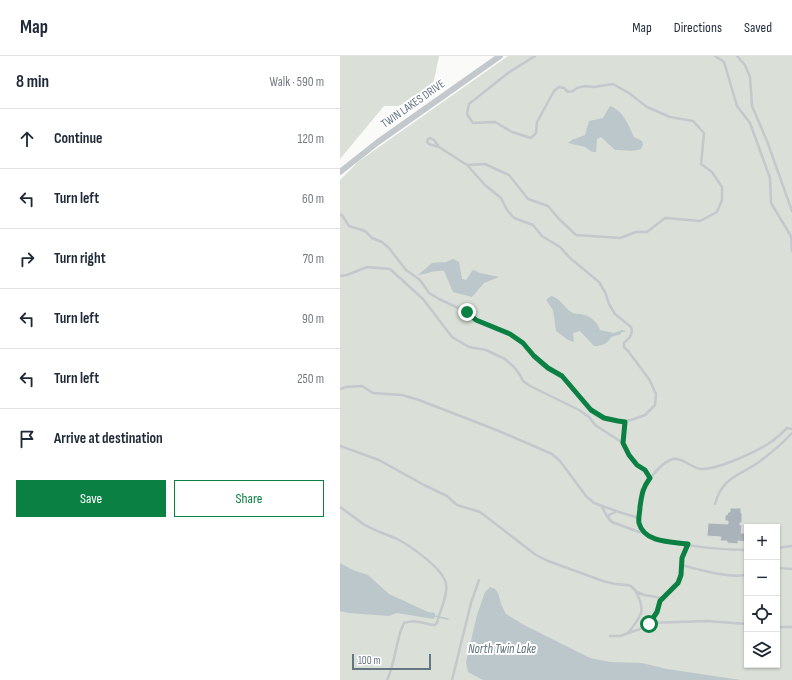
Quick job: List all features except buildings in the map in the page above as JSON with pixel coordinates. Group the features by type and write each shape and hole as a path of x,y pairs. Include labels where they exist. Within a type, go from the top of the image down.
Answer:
{"street":[{"name":"TWIN LAKES DRIVE","path":"340,172 378,142 500,56"}],"lane":[{"path":"467,165 486,164 509,175 528,199 548,206 576,235 620,238 636,232 647,232 665,218 700,221 717,212 722,200 722,187 712,172 701,164 704,133 693,120 670,117 647,107 629,93 613,84 594,87 585,86 568,92 564,88 559,87 554,91 537,122 536,133 531,138 512,132 495,122 473,123 467,114 468,104 508,73 535,56"},
{"path":"716,56 724,62 737,106 750,123 770,178 771,204 791,236 792,251"},
{"path":"737,56 745,65 750,76 752,106 767,141 792,211"},
{"path":"340,215 342,215 349,226 365,231 372,238 382,242 389,248 406,270 420,280 429,293 467,312 476,320 510,334 523,343 548,368 562,376 591,410 604,418 625,422 644,415 655,405 656,394 649,379 624,347 624,343 630,337 632,332 631,327 615,314 599,282 570,258 560,247 542,236 533,225 514,218 507,210 501,198 485,185 467,165 439,147 429,144 427,142 428,139 432,138 439,147"},
{"path":"340,276 347,275 367,267 390,269 423,299 452,337 469,347 486,350 505,359 514,367 523,381 530,386 579,410 589,417 595,425 623,443 629,455 637,465 645,470 650,478"},
{"path":"340,389 362,386 373,393 402,395 500,431 552,454 560,461 586,496 594,503 639,518"},
{"path":"623,443 625,422"},
{"path":"744,550 717,549 655,539 647,535 639,522 642,492 650,478 662,465 671,459 677,459 694,467 703,469 716,466 759,450 772,442 787,428 792,429"},
{"path":"715,504 720,491 729,479 757,463 780,445 792,433"},
{"path":"340,446 379,460 447,496 457,505 480,512 548,562 602,581 631,586 636,591 642,604 642,609 638,620 627,634"},
{"path":"602,506 608,518 612,522 639,532 644,532"},
{"path":"340,508 367,526 404,543 436,568 442,575 446,585 444,599 437,623 435,625 415,621 404,623 398,640 393,668 387,680"},
{"path":"608,518 609,515 616,511"},
{"path":"649,624 655,617 662,598 678,583 681,575 682,558 688,544"},
{"path":"780,548 792,546"},
{"path":"681,565 721,574 744,575"},
{"path":"780,568 792,569"},
{"path":"452,680 471,603 479,580"},
{"path":"636,591 650,597 662,598"},
{"path":"610,636 627,634 649,624 707,621 744,624"},
{"path":"780,627 792,627"}],"shaded area":[{"path":"340,56 439,56 434,80 427,94 398,106 384,106 340,159"},
{"path":"508,56 792,56 792,680 340,680 340,180 359,161"}],"water":[{"path":"610,106 619,111 628,123 634,137 642,141 643,145 641,149 632,151 615,150 601,137 597,139 596,152 592,152 585,147 568,143 585,135 589,121 603,118"},
{"path":"453,259 459,262 462,279 466,280 474,270 480,273 499,277 484,283 472,297 453,292 444,271 418,275 432,263 446,262"},
{"path":"551,296 562,303 572,313 581,314 590,318 597,324 600,330 614,333 622,330 627,332 621,332 621,334 611,337 606,343 599,346 594,346 580,331 573,333 574,342 568,340 556,331 553,310 546,300"},
{"path":"340,563 353,570 368,575 389,594 428,612 435,613 434,619 397,613 389,616 340,611"},
{"name":"North Twin Lake","path":"490,587 495,589 498,593 506,614 524,625 590,658 610,662 642,663 667,669 741,680 483,680 468,672 466,662 477,615 485,592"}],"waterway":[{"path":"434,616 448,619"}],"route":[{"path":"467,312 476,320 510,334 523,343 534,356 548,368 562,376 591,410 604,418 625,422 623,443 629,455 637,465 645,470 650,478 642,492 639,522 642,529 647,535 655,539 688,544 682,558 681,575 678,583 660,601 655,617 649,624"}]}
